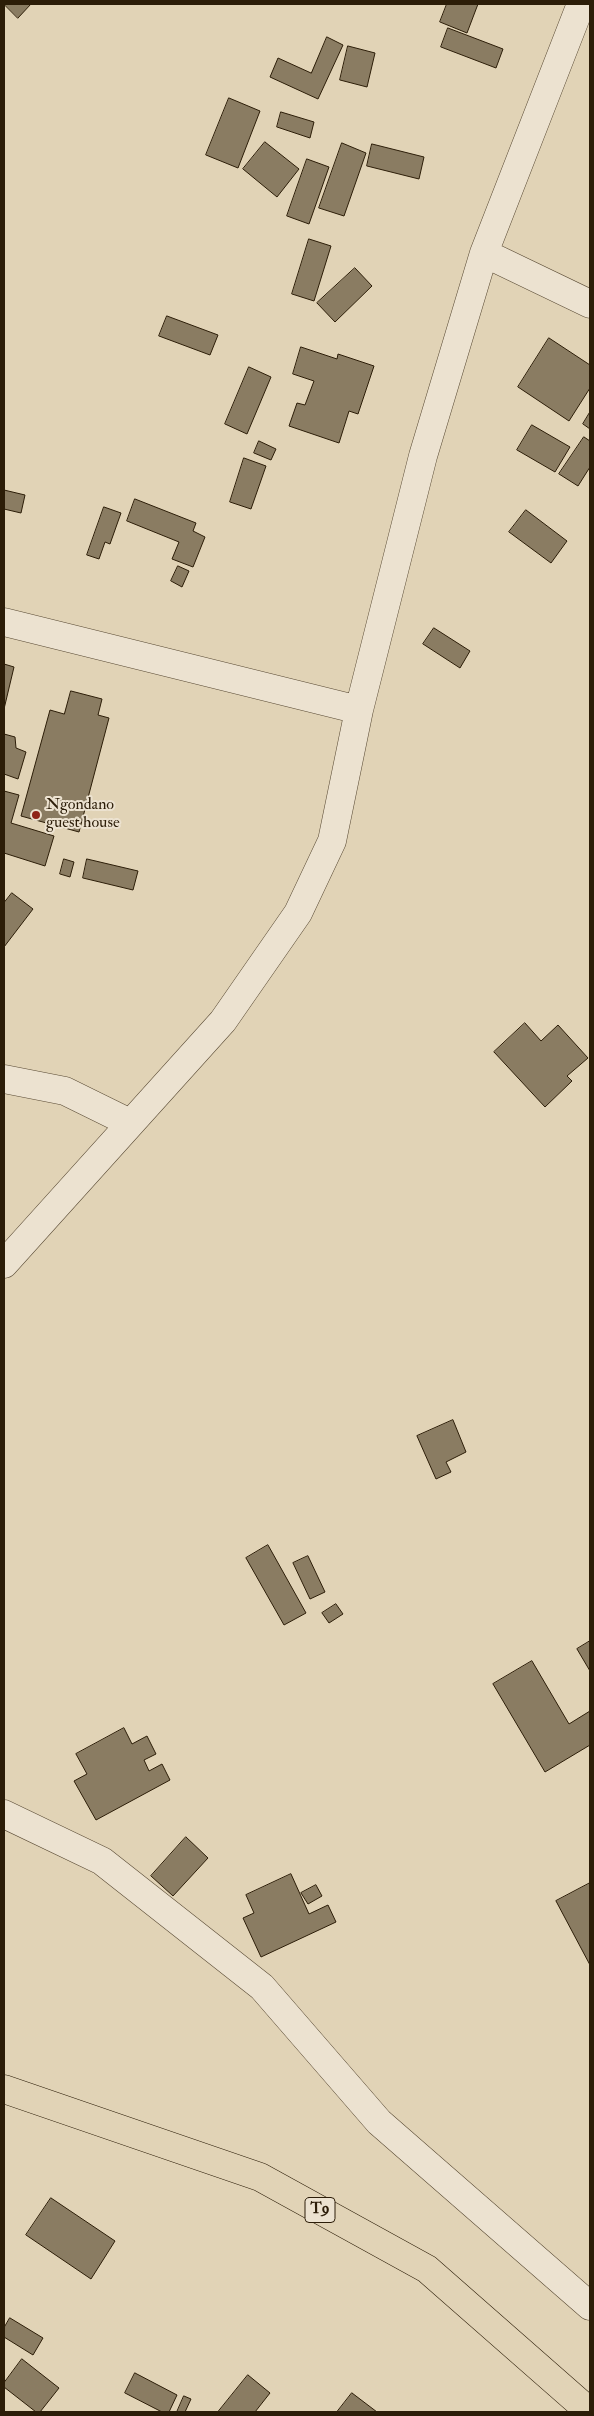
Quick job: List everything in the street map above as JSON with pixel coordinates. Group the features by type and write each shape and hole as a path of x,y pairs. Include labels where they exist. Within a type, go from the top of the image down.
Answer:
{"highway":[{"name":"T9","path":"4,2089 269,2182 427,2269 590,2412"}],"street":[{"path":"4,1264 222,1021 298,913 332,841 359,710 423,456 484,253 581,4"},
{"path":"484,253 590,304"},
{"path":"4,622 359,710"},
{"path":"4,1079 65,1091 130,1123"},
{"path":"4,1814 102,1861 262,1987 379,2122 590,2306"}],"building":[{"path":"4,4 31,4 18,18"},
{"path":"447,4 478,4 467,33 440,22"},
{"path":"448,28 503,49 496,68 441,47"},
{"path":"327,37 343,45 318,99 270,77 278,58 311,73"},
{"path":"348,46 375,53 367,87 340,80"},
{"path":"229,98 260,111 238,168 206,155"},
{"path":"281,112 314,122 310,138 277,127"},
{"path":"265,142 299,169 277,197 243,169"},
{"path":"342,143 366,153 344,216 319,208"},
{"path":"372,144 424,157 419,179 367,166"},
{"path":"307,159 329,167 309,224 287,216"},
{"path":"309,239 331,246 314,301 292,294"},
{"path":"355,268 372,286 335,322 317,303"},
{"path":"167,316 218,335 210,355 159,336"},
{"path":"549,338 590,365 590,388 569,421 518,387"},
{"path":"301,347 337,359 338,354 374,366 358,414 349,411 339,443 289,426 297,403 305,405 314,381 293,374"},
{"path":"249,367 271,377 247,434 225,424"},
{"path":"590,412 590,429 583,424"},
{"path":"532,425 570,447 555,472 517,450"},
{"path":"584,437 590,441 590,467 578,486 559,474"},
{"path":"259,441 276,449 271,460 254,453"},
{"path":"244,458 266,466 251,509 230,502"},
{"path":"4,490 25,495 21,513 4,509"},
{"path":"135,499 196,523 193,531 205,537 193,567 172,559 179,542 127,521"},
{"path":"104,507 121,513 110,544 105,542 99,559 87,555"},
{"path":"526,510 567,541 551,563 509,532"},
{"path":"178,566 189,571 182,587 171,581"},
{"path":"434,628 470,651 460,668 423,644"},
{"path":"4,664 14,667 4,709"},
{"path":"71,691 102,699 98,715 109,718 79,832 21,816 50,710 64,714"},
{"path":"4,734 15,737 16,748 26,752 18,779 4,774"},
{"path":"4,791 19,795 11,823 54,836 45,866 4,853"},
{"path":"64,859 74,862 70,877 60,874"},
{"path":"87,859 138,871 133,890 83,878"},
{"path":"12,893 33,909 4,947 4,903"},
{"path":"525,1023 541,1041 558,1025 588,1058 567,1076 572,1081 545,1107 494,1052"},
{"path":"453,1420 466,1452 446,1462 451,1472 436,1479 417,1436"},
{"path":"268,1545 306,1613 284,1625 246,1558"},
{"path":"308,1556 325,1592 310,1599 293,1563"},
{"path":"336,1604 343,1614 329,1623 322,1613"},
{"path":"590,1641 590,1671 577,1649"},
{"path":"532,1661 569,1724 590,1711 590,1745 545,1772 493,1684"},
{"path":"124,1728 132,1744 147,1736 156,1754 144,1760 149,1771 162,1764 170,1780 96,1820 74,1781 87,1774 76,1754"},
{"path":"186,1837 208,1858 173,1896 151,1876"},
{"path":"291,1874 309,1914 328,1905 336,1922 261,1957 243,1918 254,1913 246,1895"},
{"path":"590,1883 590,1965 556,1901"},
{"path":"316,1885 322,1896 308,1904 301,1893"},
{"path":"51,2198 115,2241 91,2279 26,2235"},
{"path":"10,2318 43,2338 33,2355 4,2337 4,2328"},
{"path":"22,2359 59,2388 40,2412 36,2412 4,2387 4,2383"},
{"path":"135,2373 177,2395 169,2412 162,2412 125,2393"},
{"path":"248,2375 270,2393 255,2412 218,2412"},
{"path":"352,2393 377,2412 337,2412"},
{"path":"184,2396 191,2399 185,2412 177,2412"}],"place":[{"name":"Ngondano guest house","path":"36,815"}]}
